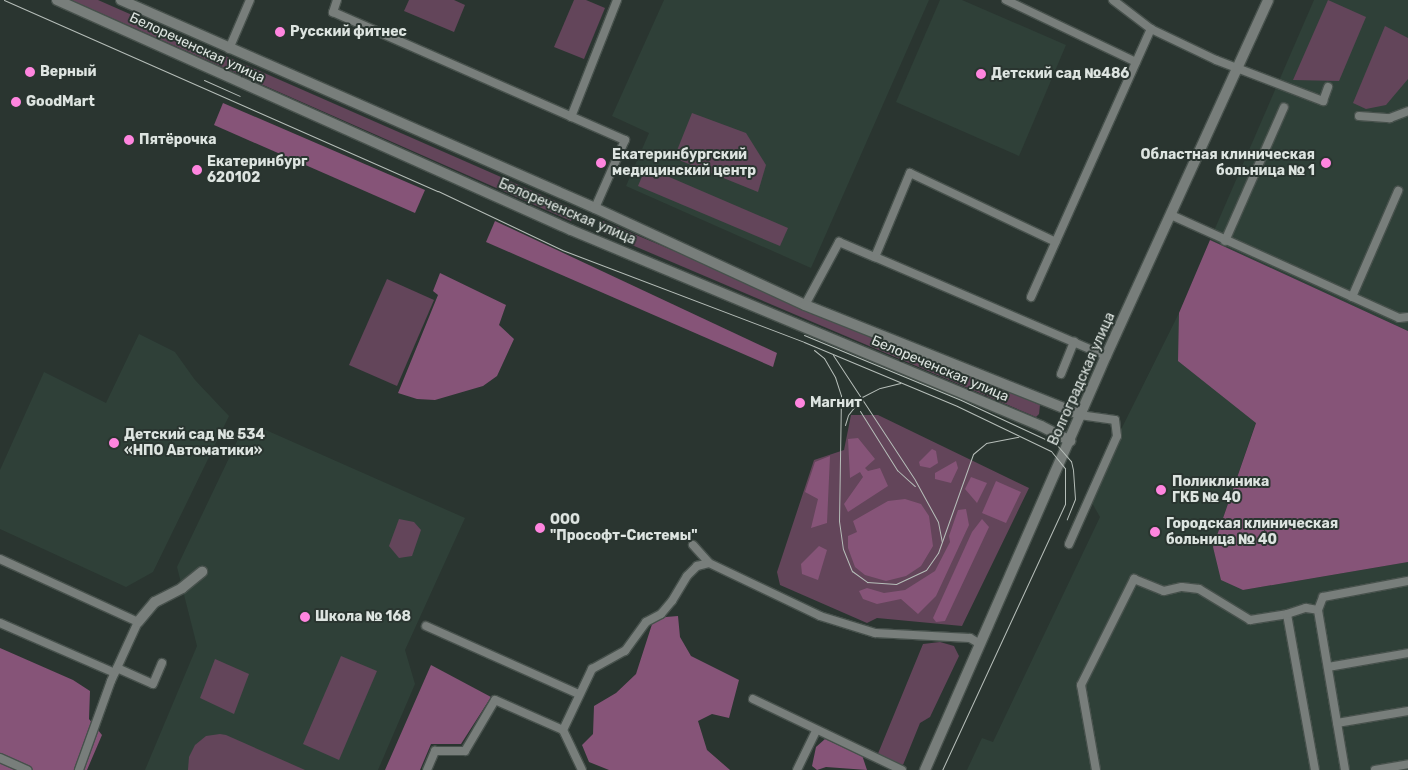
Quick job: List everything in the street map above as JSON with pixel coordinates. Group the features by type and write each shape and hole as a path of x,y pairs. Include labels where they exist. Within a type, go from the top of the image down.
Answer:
{"street":[{"name":"Белореченская улица","path":"57,0 571,230 1041,426 1070,441"},
{"name":"Белореченская улица","path":"121,0 595,208 805,305 1081,415"},
{"name":"Волгоградская улица","path":"925,770 1106,356 1268,0"},
{"path":"138,622 155,602 182,588 202,572"}],"lane":[{"path":"229,49 250,0"},
{"path":"337,0 333,12 625,140 595,208"},
{"path":"571,117 618,0"},
{"path":"1006,0 1136,62"},
{"path":"1113,0 1151,29 1238,68 1323,101 1328,88"},
{"path":"1031,297 1151,29"},
{"path":"1225,241 1284,107"},
{"path":"1359,116 1390,118 1408,111"},
{"path":"875,257 910,173 1056,242"},
{"path":"1352,297 1398,191"},
{"path":"1170,215 1399,318 1408,318"},
{"path":"805,305 839,242 1106,356"},
{"path":"1061,374 1074,342"},
{"path":"1069,544 1117,436 1115,420 1081,415"},
{"path":"693,545 709,563 820,616 875,634 970,638 980,644"},
{"path":"0,559 138,622 116,671 79,770"},
{"path":"563,730 592,669 625,651 646,622 667,608 687,576 697,566 709,563"},
{"path":"1096,770 1081,685 1134,579 1155,590 1199,589 1250,620 1287,614 1306,608 1318,610"},
{"path":"1345,770 1318,610 1323,597 1408,581"},
{"path":"1287,614 1315,770"},
{"path":"0,623 116,671 153,684 162,663"},
{"path":"426,626 579,694"},
{"path":"1328,667 1408,653"},
{"path":"753,699 816,731 902,770"},
{"path":"427,770 435,751 465,751 495,700 563,730 582,770"},
{"path":"1337,723 1408,711"},
{"path":"797,770 816,731"},
{"path":"0,758 28,770"},
{"path":"1375,770 1408,764"}],"shaded area":[{"path":"71,0 98,0 576,210 571,221"},
{"path":"409,0 454,0 465,5 454,32 404,11"},
{"path":"574,0 586,0 605,8 584,59 554,47"},
{"path":"664,0 929,0 811,268 626,186 649,133 612,116"},
{"name":"Детский сад №486","path":"940,0 962,0 1066,45 1019,156 896,102"},
{"name":"Областная клиническая больница № 1","path":"1314,0 1408,0 1408,331 1210,240"},
{"path":"1328,0 1366,17 1339,81 1293,80"},
{"path":"1385,26 1408,38 1408,79 1386,105 1366,109 1353,103"},
{"path":"223,103 425,190 415,213 214,125"},
{"path":"692,113 746,133 766,165 758,192 674,158"},
{"path":"646,167 788,228 780,246 638,186"},
{"path":"495,221 777,353 773,367 486,242"},
{"path":"603,221 1040,405 1039,414 1036,417 599,231"},
{"path":"1210,240 1408,331 1408,562 1243,590 1221,580 1213,547 1256,423 1178,361 1179,313"},
{"path":"440,273 506,305 499,325 514,339 497,376 483,386 435,400 417,399 398,393 438,295 433,291"},
{"path":"387,279 434,300 397,386 349,365"},
{"name":"Городская клиническая больница № 40","path":"1179,313 1179,361 1256,422 1213,547 1243,590 1408,562 1408,770 967,770 982,738 993,742 1100,517 1088,496"},
{"name":"Детский сад № 534 «НПО Автоматики»","path":"139,334 175,352 195,380 229,416 153,572 126,587 0,529 0,470 44,372 106,403"},
{"path":"851,415 878,415 1029,488 962,626 877,618 867,623 780,585 777,572 814,460 844,450"},
{"name":"Школа № 168","path":"259,427 465,518 405,650 415,684 378,770 145,770 197,646 177,567 240,435"},
{"path":"858,438 875,459 865,468 868,471 880,468 888,486 848,512 844,504 863,477 860,472 850,478 848,439"},
{"path":"932,449 936,451 938,463 930,468 920,466 919,462"},
{"path":"830,456 827,523 811,528 818,499 805,492 815,462"},
{"path":"956,461 958,468 951,483 935,479 935,473"},
{"path":"971,477 987,483 977,503 965,489"},
{"path":"996,481 1021,492 1006,523 982,513"},
{"path":"905,499 921,504 929,516 933,546 921,566 906,576 886,581 865,575 855,567 848,548 848,536 857,532 853,521 888,501"},
{"path":"966,509 969,525 936,596 918,614 901,599 877,604 863,599 859,591 867,588 884,593 905,590 935,571 950,542 949,536 958,510"},
{"path":"399,519 414,522 421,530 412,556 399,558 389,546"},
{"path":"982,519 989,527 945,621 936,622 933,618 972,532"},
{"path":"819,546 827,550 818,580 802,574 801,564"},
{"path":"678,616 680,637 691,656 739,680 729,718 712,714 698,721 707,750 730,770 609,770 589,762 582,745 593,734 594,706 616,693 636,674 654,618"},
{"path":"940,642 954,646 959,656 930,717 920,723 903,765 877,756 923,644"},
{"path":"0,648 73,680 90,691 89,719 102,735 87,770 0,770"},
{"path":"341,656 377,671 339,760 303,744"},
{"path":"215,659 249,674 234,714 200,698"},
{"path":"431,665 491,697 461,744 431,744 420,770 385,770"},
{"path":"220,734 305,770 188,770 189,757 195,745 206,736"},
{"path":"825,739 862,755 867,770 826,767 817,770 812,766 816,747"}],"tram line":[{"path":"4,0 438,191 562,250 804,342 957,406 1051,451 1065,468 1065,504 942,770"},
{"path":"204,80 240,96"},
{"path":"804,335 961,400 1056,444 1071,461 1073,470 1075,499 1067,519"},
{"path":"814,350 824,358 835,377 841,395 839,521 843,549 852,571 867,582 896,584 926,570 938,553 973,454 986,443 1018,437"},
{"path":"833,355 915,480 938,522 942,542"},
{"path":"845,425 848,415 862,397 880,388 900,383"},
{"path":"860,411 897,470 915,486"}],"place":[{"name":"Русский фитнес","path":"280,32"},
{"name":"Верный","path":"30,72"},
{"name":"Детский сад №486","path":"981,74"},
{"name":"GoodMart","path":"16,102"},
{"name":"Пятёрочка","path":"129,140"},
{"name":"Екатеринбургский медицинский центр","path":"601,163"},
{"name":"Областная клиническая больница № 1","path":"1326,163"},
{"name":"Екатеринбург 620102","path":"197,170"},
{"name":"Магнит","path":"800,403"},
{"name":"Детский сад № 534 «НПО Автоматики»","path":"114,443"},
{"name":"Поликлиника ГКБ № 40","path":"1161,490"},
{"name":"ООО \"Прософт-Системы\"","path":"540,528"},
{"name":"Городская клиническая больница № 40","path":"1155,532"},
{"name":"Школа № 168","path":"305,617"}]}
